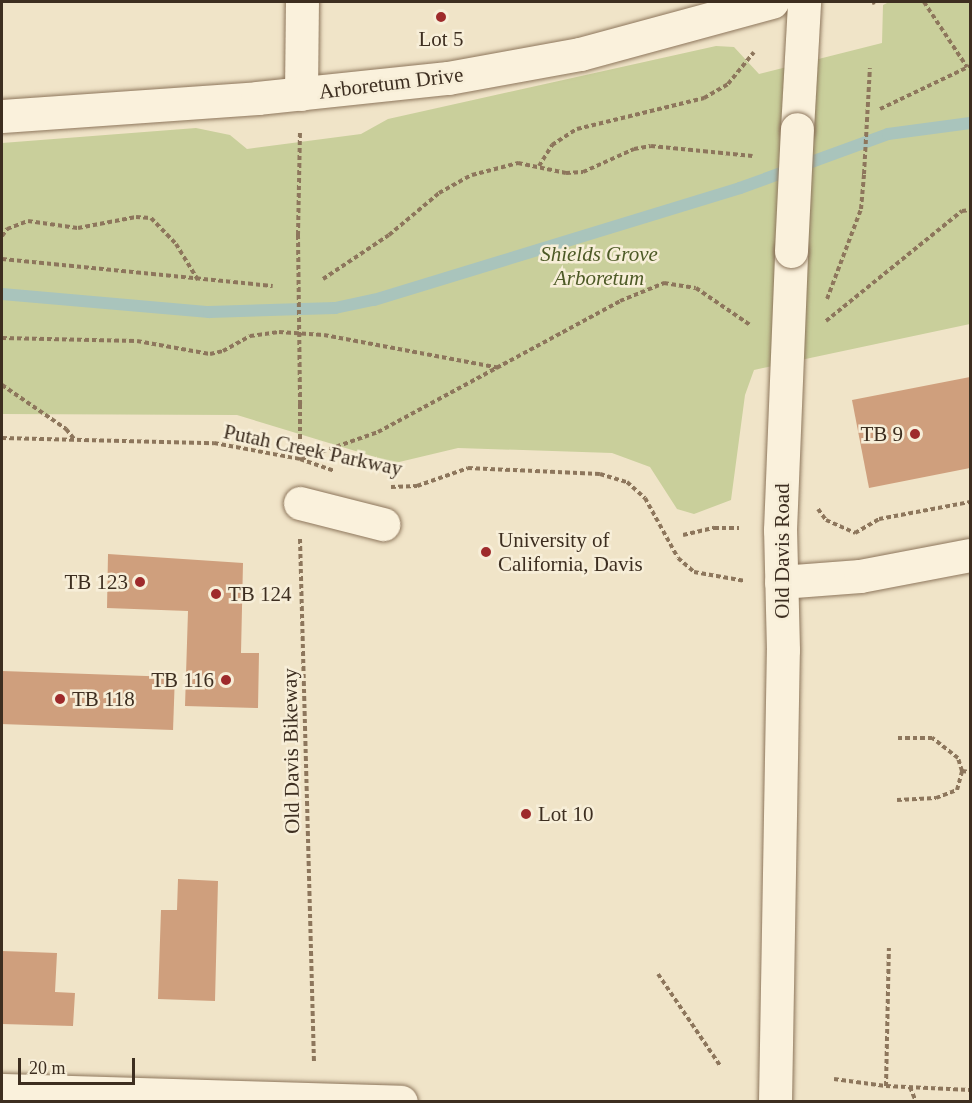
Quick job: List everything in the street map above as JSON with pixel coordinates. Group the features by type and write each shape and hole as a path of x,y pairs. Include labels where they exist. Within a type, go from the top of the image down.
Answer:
{"street":[{"path":"300,94 302,2"},
{"name":"Arboretum Drive","path":"2,116 300,94 447,78 580,54 772,2"},
{"name":"Old Davis Road","path":"775,1101 780,521 801,334 791,251 804,2"},
{"path":"300,503 383,524"},
{"path":"781,582 860,576 970,555"},
{"path":"2,1090 401,1101"}],"path":[{"path":"880,109 969,66 924,2"},
{"path":"539,166 552,145 577,129 704,98 728,84 754,52"},
{"path":"801,334 848,252 861,209 870,68"},
{"name":"Old Davis Bikeway","path":"300,94 298,235 300,503 314,1098"},
{"path":"323,279 389,236 439,193 472,175 518,163 566,173 583,172 634,149 651,146 753,156"},
{"path":"300,459 378,432 501,368 620,301 664,283 696,288 753,327 768,334 801,334 962,211 970,210"},
{"path":"2,236 7,229 28,220 78,228 136,217 151,218 176,244 198,280"},
{"path":"2,259 273,286"},
{"path":"2,338 137,342 210,354 223,351 250,336 279,332 324,335 501,368"},
{"path":"2,385 66,429 74,440"},
{"name":"Putah Creek Parkway","path":"2,438 214,443 300,459 343,474"},
{"name":"Putah Creek Parkway","path":"382,485 417,486 468,468 600,474 627,482 645,498 678,558 694,572 738,581 781,582"},
{"path":"813,498 826,520 855,533 879,519 970,502"},
{"path":"683,535 714,528 739,528"},
{"path":"897,738 932,738 958,758 962,771 957,790 936,798 897,800"},
{"path":"962,771 970,772"},
{"path":"886,1086 889,948"},
{"path":"658,974 721,1068"},
{"path":"834,1079 886,1086 970,1090"},
{"path":"910,1087 916,1101"}],"green space":[{"name":"Shields Grove Arboretum","path":"889,2 970,2 970,324 754,370 745,395 731,500 694,514 677,509 650,467 612,453 458,448 395,463 237,415 2,414 2,143 196,128 230,135 247,149 361,134 388,119 716,46 734,47 759,74 882,43 883,5"}],"building":[{"name":"TB 9","path":"970,377 970,468 869,488 852,400"},
{"path":"108,554 243,563 241,653 259,653 258,708 185,706 188,611 107,608"},
{"path":"2,671 175,677 173,730 2,724"},
{"path":"178,879 218,881 215,1001 158,999 161,910 177,910"},
{"path":"2,951 57,953 55,992 75,993 73,1026 2,1024"}],"waterway":[{"path":"2,294 209,312 335,308 374,300 740,188 888,134 970,123"}],"place":[{"name":"Lot 5","path":"441,17"},
{"name":"TB 9","path":"915,434"},
{"name":"University of California, Davis","path":"486,552"},
{"name":"TB 123","path":"140,582"},
{"name":"TB 124","path":"216,594"},
{"name":"TB 116","path":"226,680"},
{"name":"TB 118","path":"60,699"},
{"name":"Lot 10","path":"526,814"}]}
